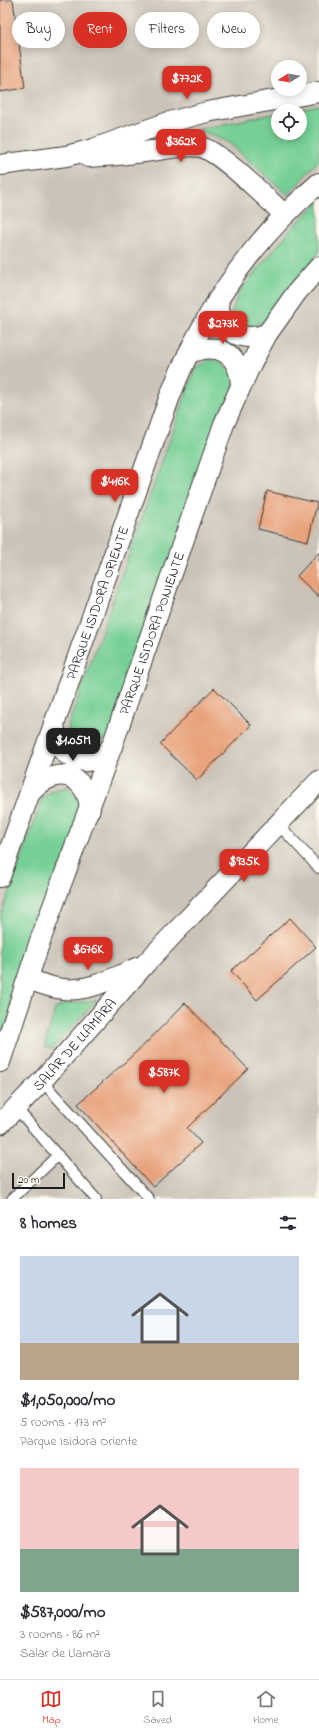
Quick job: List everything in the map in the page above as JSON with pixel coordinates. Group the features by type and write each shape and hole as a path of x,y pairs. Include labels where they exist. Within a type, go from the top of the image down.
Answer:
{"street":[{"path":"66,156 193,115 245,104 319,92"},
{"path":"0,166 66,156 102,156 181,147 203,148 209,150 226,162 284,215"},
{"name":"PARQUE ISIDORA ORIENTE","path":"0,877 170,396 188,354 218,300 248,257 284,215 319,183"},
{"name":"PARQUE ISIDORA PONIENTE","path":"0,1062 43,933 90,809 222,432 242,385 267,334 297,292 319,266"},
{"path":"218,300 221,317 230,331 238,335 248,337 267,334"},
{"path":"188,354 207,349 217,350 227,354 238,365 242,385"},
{"path":"54,724 58,744 64,752 72,758 81,761 91,761 98,758 112,746"},
{"path":"30,793 44,781 60,776 69,777 83,786 89,799 90,809"},
{"name":"SALAR DE LLAMARA","path":"0,1124 42,1081 146,963 319,781"},
{"name":"SALAR DE LLAMARA","path":"28,979 64,989 78,989 109,980 146,963"}],"lane":[{"path":"278,824 319,868"},
{"path":"42,1081 149,1199"},
{"path":"16,1108 96,1199"},
{"path":"12,1199 58,1155"}],"shaded area":[{"path":"0,0 319,0 319,1199 0,1199"}],"green space":[{"path":"319,105 319,160 288,195 229,143 199,129 271,114 271,140 307,140 307,107"},
{"path":"319,202 319,253 279,300 267,321 246,328 231,316 238,293 293,227"},
{"path":"209,360 222,362 232,373 234,388 110,737 95,745 86,747 82,746 71,740 68,726 195,369"},
{"path":"67,787 77,796 83,808 0,1046 0,918 43,797 54,790"},
{"path":"97,1000 52,1049 44,1047 55,1009 65,1004"}],"building":[{"path":"0,0 13,0 15,12 12,12 12,48 20,48 25,88 0,92"},
{"path":"267,491 317,503 308,541 258,529"},
{"path":"319,552 319,597 297,576"},
{"path":"214,688 251,725 197,780 160,744"},
{"path":"290,918 316,947 257,1000 231,971"},
{"path":"185,1003 248,1069 187,1128 201,1143 153,1187 78,1104 144,1045"}]}
